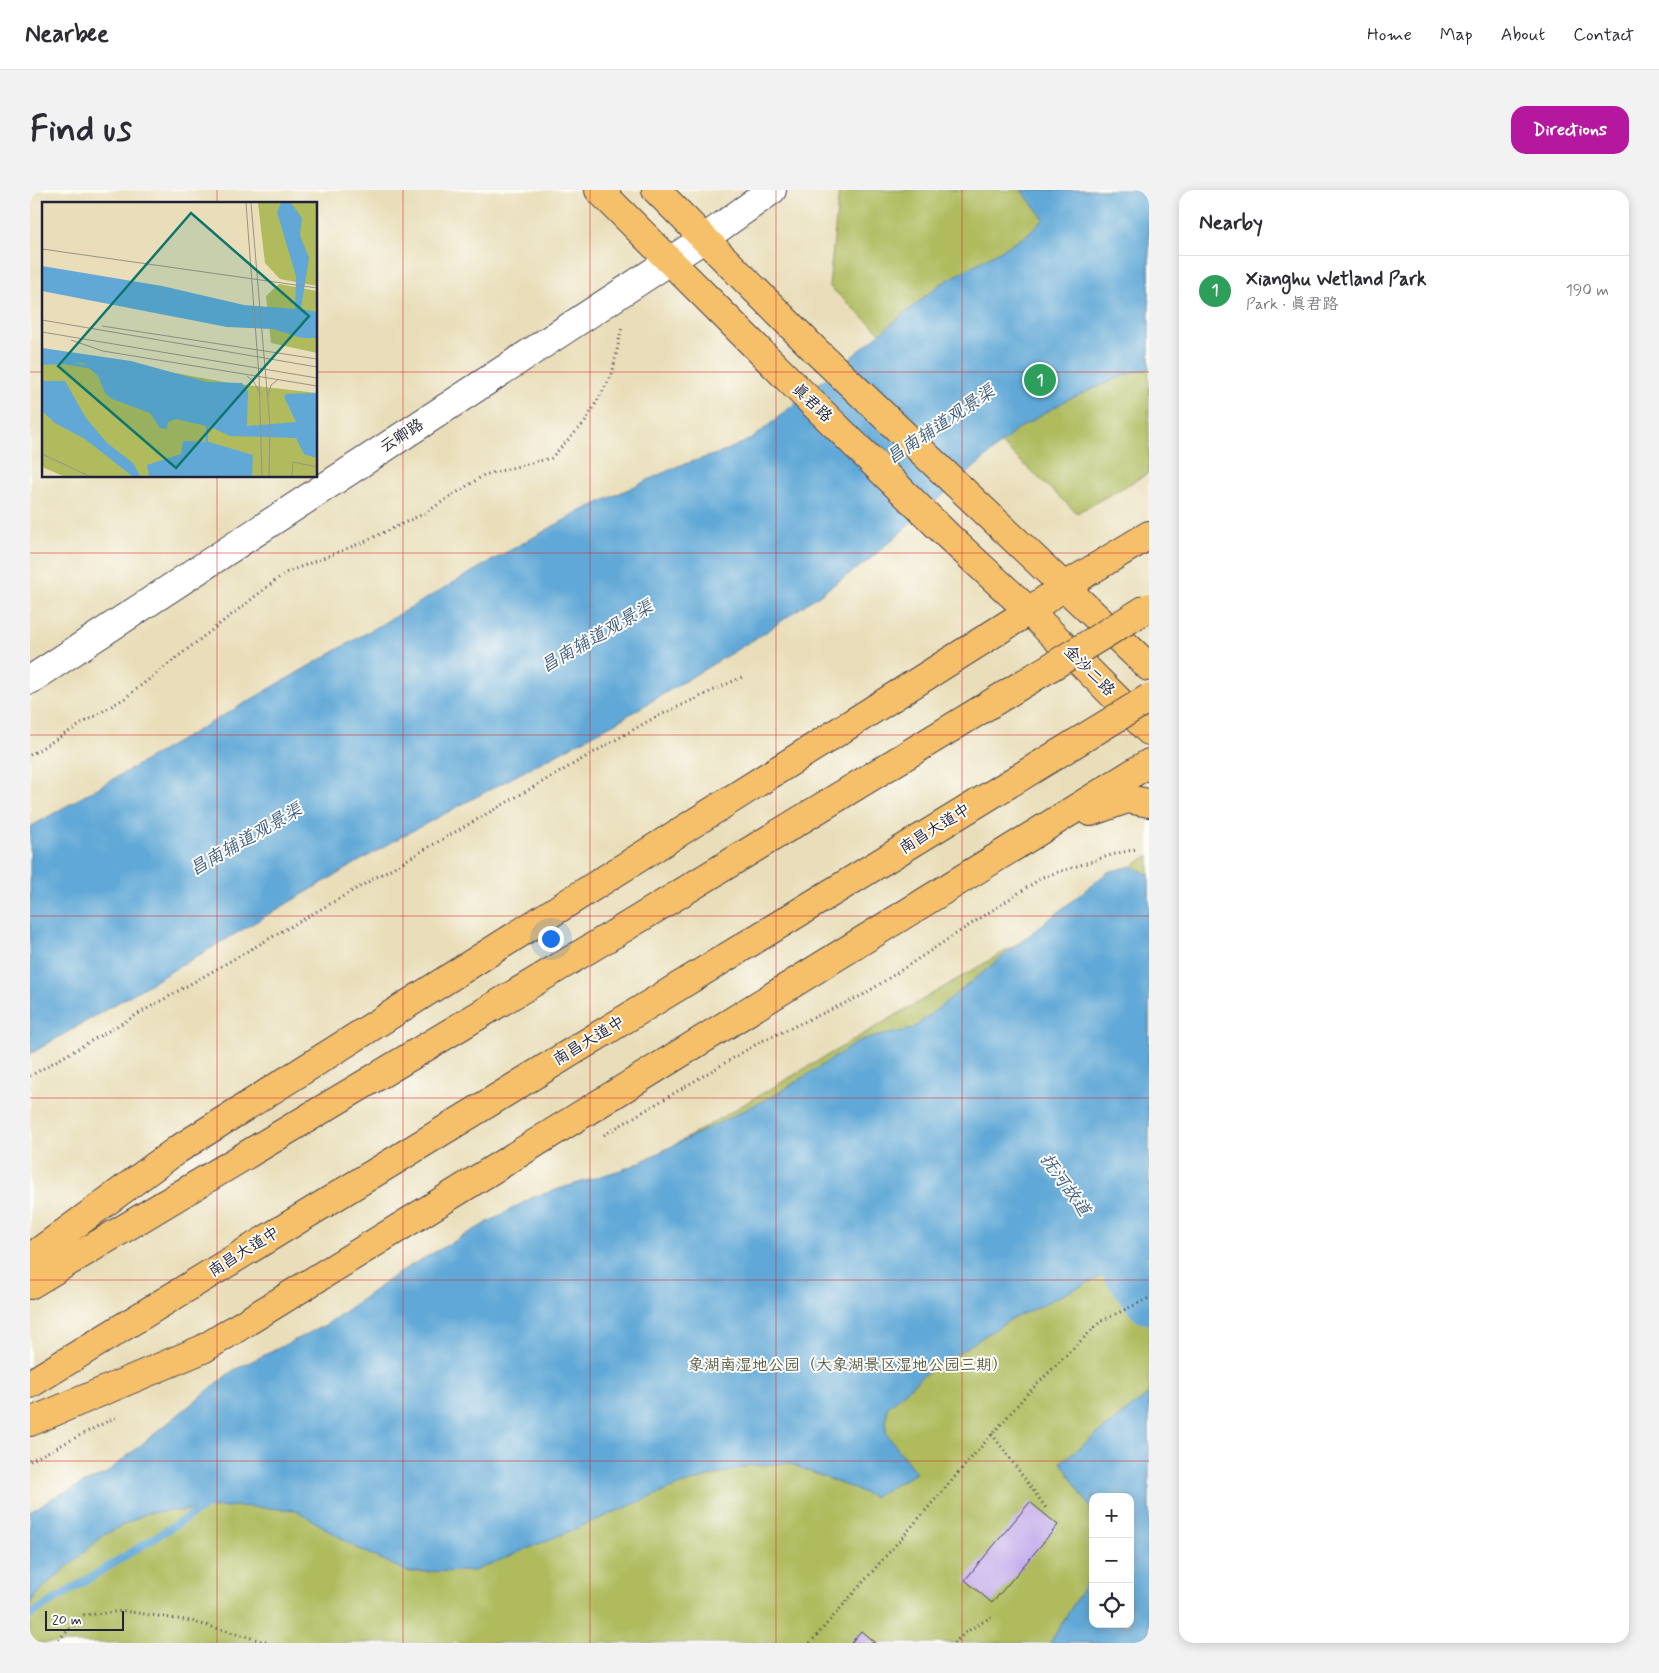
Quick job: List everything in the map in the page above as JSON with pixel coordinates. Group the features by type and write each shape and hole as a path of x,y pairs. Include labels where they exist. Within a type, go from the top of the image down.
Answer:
{"main road":[{"name":"真君路","path":"599,190 791,382 1029,612"},
{"path":"656,190 817,352 1149,667"},
{"path":"30,1258 177,1150 1029,612 1064,586 1149,535"},
{"path":"30,1285 614,934 1149,607"},
{"name":"金沙二路","path":"1029,612 1149,731"},
{"name":"南昌大道中","path":"30,1384 1149,698"},
{"path":"30,1422 203,1350 1149,763"},
{"path":"1046,827 1127,799 1149,803"}],"street":[{"name":"云卿路","path":"30,680 705,238 772,190"}],"path":[{"path":"30,755 125,698 285,573 366,541 425,513 484,475 551,458 585,422 612,375 629,286"},
{"path":"30,1076 652,719 742,676"},
{"path":"599,1138 760,1042 863,995 1043,877 1136,849"},
{"path":"810,1643 1028,1392 1101,1321 1149,1298"},
{"path":"30,1461 119,1416"},
{"path":"992,1434 1046,1508"},
{"path":"55,1643 84,1615 124,1611 191,1620 269,1643"},
{"path":"954,1643 966,1632 991,1618"}],"green space":[{"path":"839,190 1149,190 1149,473 1077,513 829,286"},
{"name":"象湖南湿地公园（大象湖景区湿地公园三期）","path":"1149,855 1149,1643 30,1643 30,1523 1036,933"}],"water":[{"name":"昌南辅道观景渠","path":"1021,190 1149,190 1149,369 1130,373 1065,401 1018,429 869,560 763,634 617,722 399,838 30,1054 30,827 579,512 678,466 723,452 753,438 939,285 1024,237 1044,219"},
{"name":"象湖南湿地公园（大象湖景区湿地公园三期）","path":"1131,866 1149,875 1149,1254 1008,1321 921,1377 887,1408 886,1433 916,1473 874,1497 788,1463 748,1466 680,1485 474,1571 408,1572 357,1548 296,1510 237,1506 147,1513 104,1535 45,1586 30,1604 30,1512 58,1495 105,1474 232,1371 327,1324 401,1271 533,1197 630,1167 777,1094 861,1040 912,1029 1108,872"},
{"path":"1149,1394 1149,1643 1050,1643 1089,1579 1089,1628 1134,1628 1134,1493 1089,1493 1089,1506 1061,1462"}],"building":[{"path":"1030,1502 1058,1525 992,1603 965,1580"},
{"path":"861,1631 875,1643 851,1643"}],"waterway":[{"name":"抚河故道","path":"1084,1212 1149,1300"},
{"path":"30,1615 209,1504"}],"place":[{"name":"Xianghu Wetland Park","path":"1040,380"}]}
